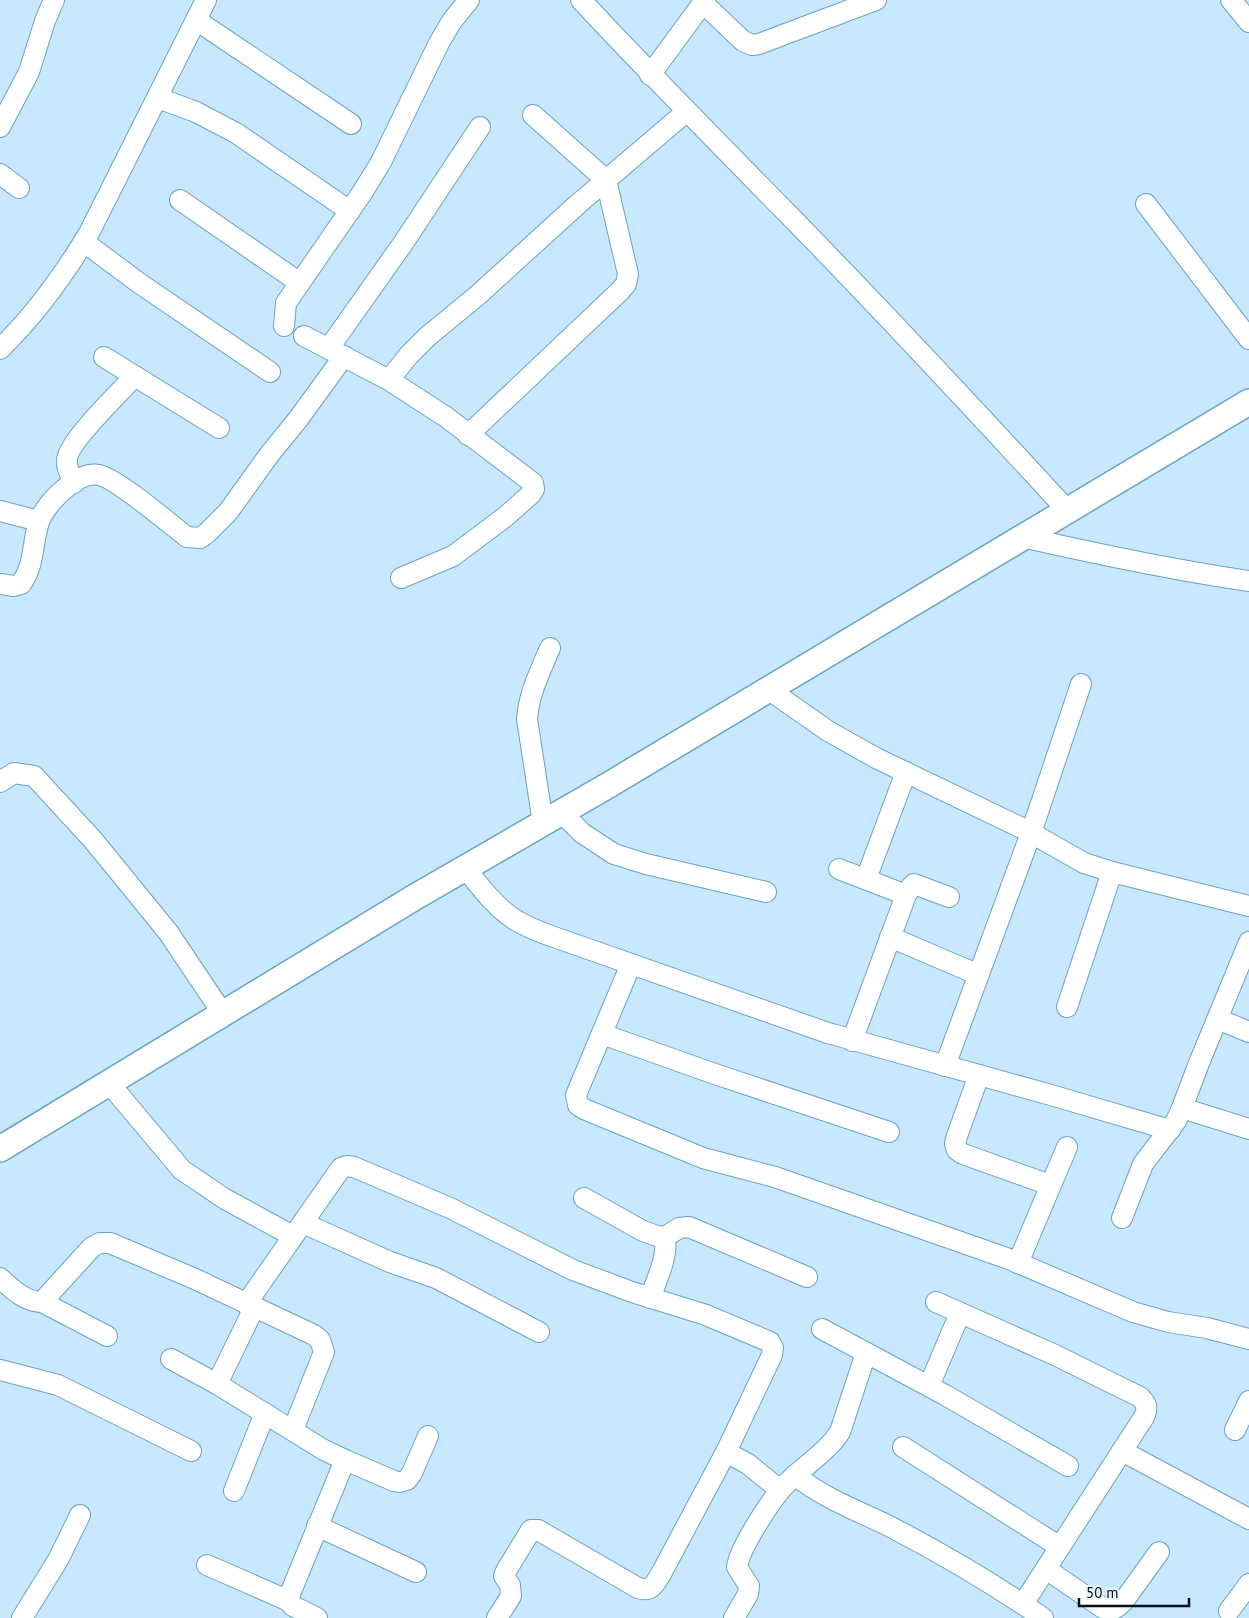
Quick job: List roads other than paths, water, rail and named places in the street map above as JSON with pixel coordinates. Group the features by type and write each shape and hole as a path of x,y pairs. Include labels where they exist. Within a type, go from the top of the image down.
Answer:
{"main road":[{"path":"0,1149 465,868 1249,402"}],"street":[{"path":"0,128 29,72 45,21 54,0"},
{"path":"0,349 43,301 70,265 84,242 206,0"},
{"path":"284,326 286,303 350,211 381,162 444,35 452,21 469,0"},
{"path":"581,0 650,75 794,220 1067,510"},
{"path":"1231,0 1249,22"},
{"path":"650,75 704,1 743,41 752,45 759,44 862,2"},
{"path":"196,20 350,124"},
{"path":"158,98 196,112 236,133 350,211"},
{"path":"389,380 409,355 427,337 478,295 606,180 686,112"},
{"path":"468,434 581,329 626,284 628,274 606,180 533,115"},
{"path":"0,584 14,586 21,584 25,579 33,557 39,520 61,490 93,475 100,475 117,484 187,537 200,538 207,533 228,512 299,418 336,352 404,242 480,126"},
{"path":"0,174 19,188"},
{"path":"180,200 300,283"},
{"path":"1146,204 1249,339"},
{"path":"84,242 139,283 270,372"},
{"path":"304,336 389,380 446,417 533,483 534,488 531,494 505,517 453,556 401,578"},
{"path":"104,357 219,428"},
{"path":"74,483 66,461 68,453 90,425 135,376"},
{"path":"0,510 39,520"},
{"path":"1022,537 1109,557 1192,573 1249,581"},
{"path":"550,648 533,687 528,703 527,719 552,818 582,833 614,854 646,864 766,892"},
{"path":"945,1066 1031,834 1081,684"},
{"path":"768,689 828,732 1031,834 1084,863 1112,872 1249,906"},
{"path":"866,880 906,772"},
{"path":"0,782 14,774 34,776 93,840 168,932 224,1014"},
{"path":"465,868 491,899 514,919 554,937 852,1041 1170,1130"},
{"path":"839,868 906,895"},
{"path":"1067,1007 1112,872"},
{"path":"852,1041 906,895 911,887 914,884 949,897"},
{"path":"890,937 979,975"},
{"path":"1122,1218 1143,1164 1170,1130 1182,1108 1199,1063 1247,954"},
{"path":"631,964 576,1095 578,1105 584,1109 703,1158 775,1177 1018,1263 1148,1317 1207,1328 1249,1339"},
{"path":"1218,1019 1249,1032"},
{"path":"602,1034 889,1132"},
{"path":"979,1076 956,1136 956,1150 1050,1185"},
{"path":"109,1083 182,1170 225,1199 298,1229 436,1278 539,1332"},
{"path":"1182,1108 1249,1129"},
{"path":"1018,1263 1067,1147"},
{"path":"217,1384 250,1306 298,1229 341,1168 347,1166 450,1208 573,1270 650,1298 706,1315 770,1342 773,1348 772,1355 726,1452 662,1572 652,1587 643,1590 638,1588 544,1533 538,1530 530,1530 504,1576 510,1586 511,1596 497,1618"},
{"path":"584,1198 643,1231 657,1236 665,1237 679,1228 689,1227 807,1277"},
{"path":"650,1298 664,1257 665,1237"},
{"path":"42,1302 92,1247 100,1244 110,1244 195,1279 314,1335 320,1340 324,1352 293,1430"},
{"path":"0,1278 23,1297 35,1302 42,1302 107,1336"},
{"path":"936,1302 1055,1355 1140,1398 1146,1403 1147,1409 1144,1417 1023,1604"},
{"path":"929,1386 960,1313"},
{"path":"822,1329 929,1386 1068,1466"},
{"path":"734,1618 748,1594 749,1586 739,1572 737,1567 738,1560 756,1526 780,1490 833,1442 840,1432 866,1353"},
{"path":"171,1359 217,1384 344,1460 394,1481 407,1480 428,1436"},
{"path":"0,1370 58,1385 191,1451"},
{"path":"1235,1430 1249,1401"},
{"path":"234,1491 265,1413"},
{"path":"903,1447 1060,1547"},
{"path":"1122,1451 1249,1519"},
{"path":"726,1452 748,1464 780,1490"},
{"path":"289,1601 290,1594 344,1460"},
{"path":"795,1476 822,1495 890,1527 1023,1604 1043,1618"},
{"path":"22,1618 58,1560 80,1515"},
{"path":"317,1526 416,1572"},
{"path":"1046,1569 1103,1608 1110,1610 1123,1602 1159,1552"},
{"path":"207,1565 289,1601 293,1606 317,1618"},
{"path":"1229,1611 1249,1584"}]}
